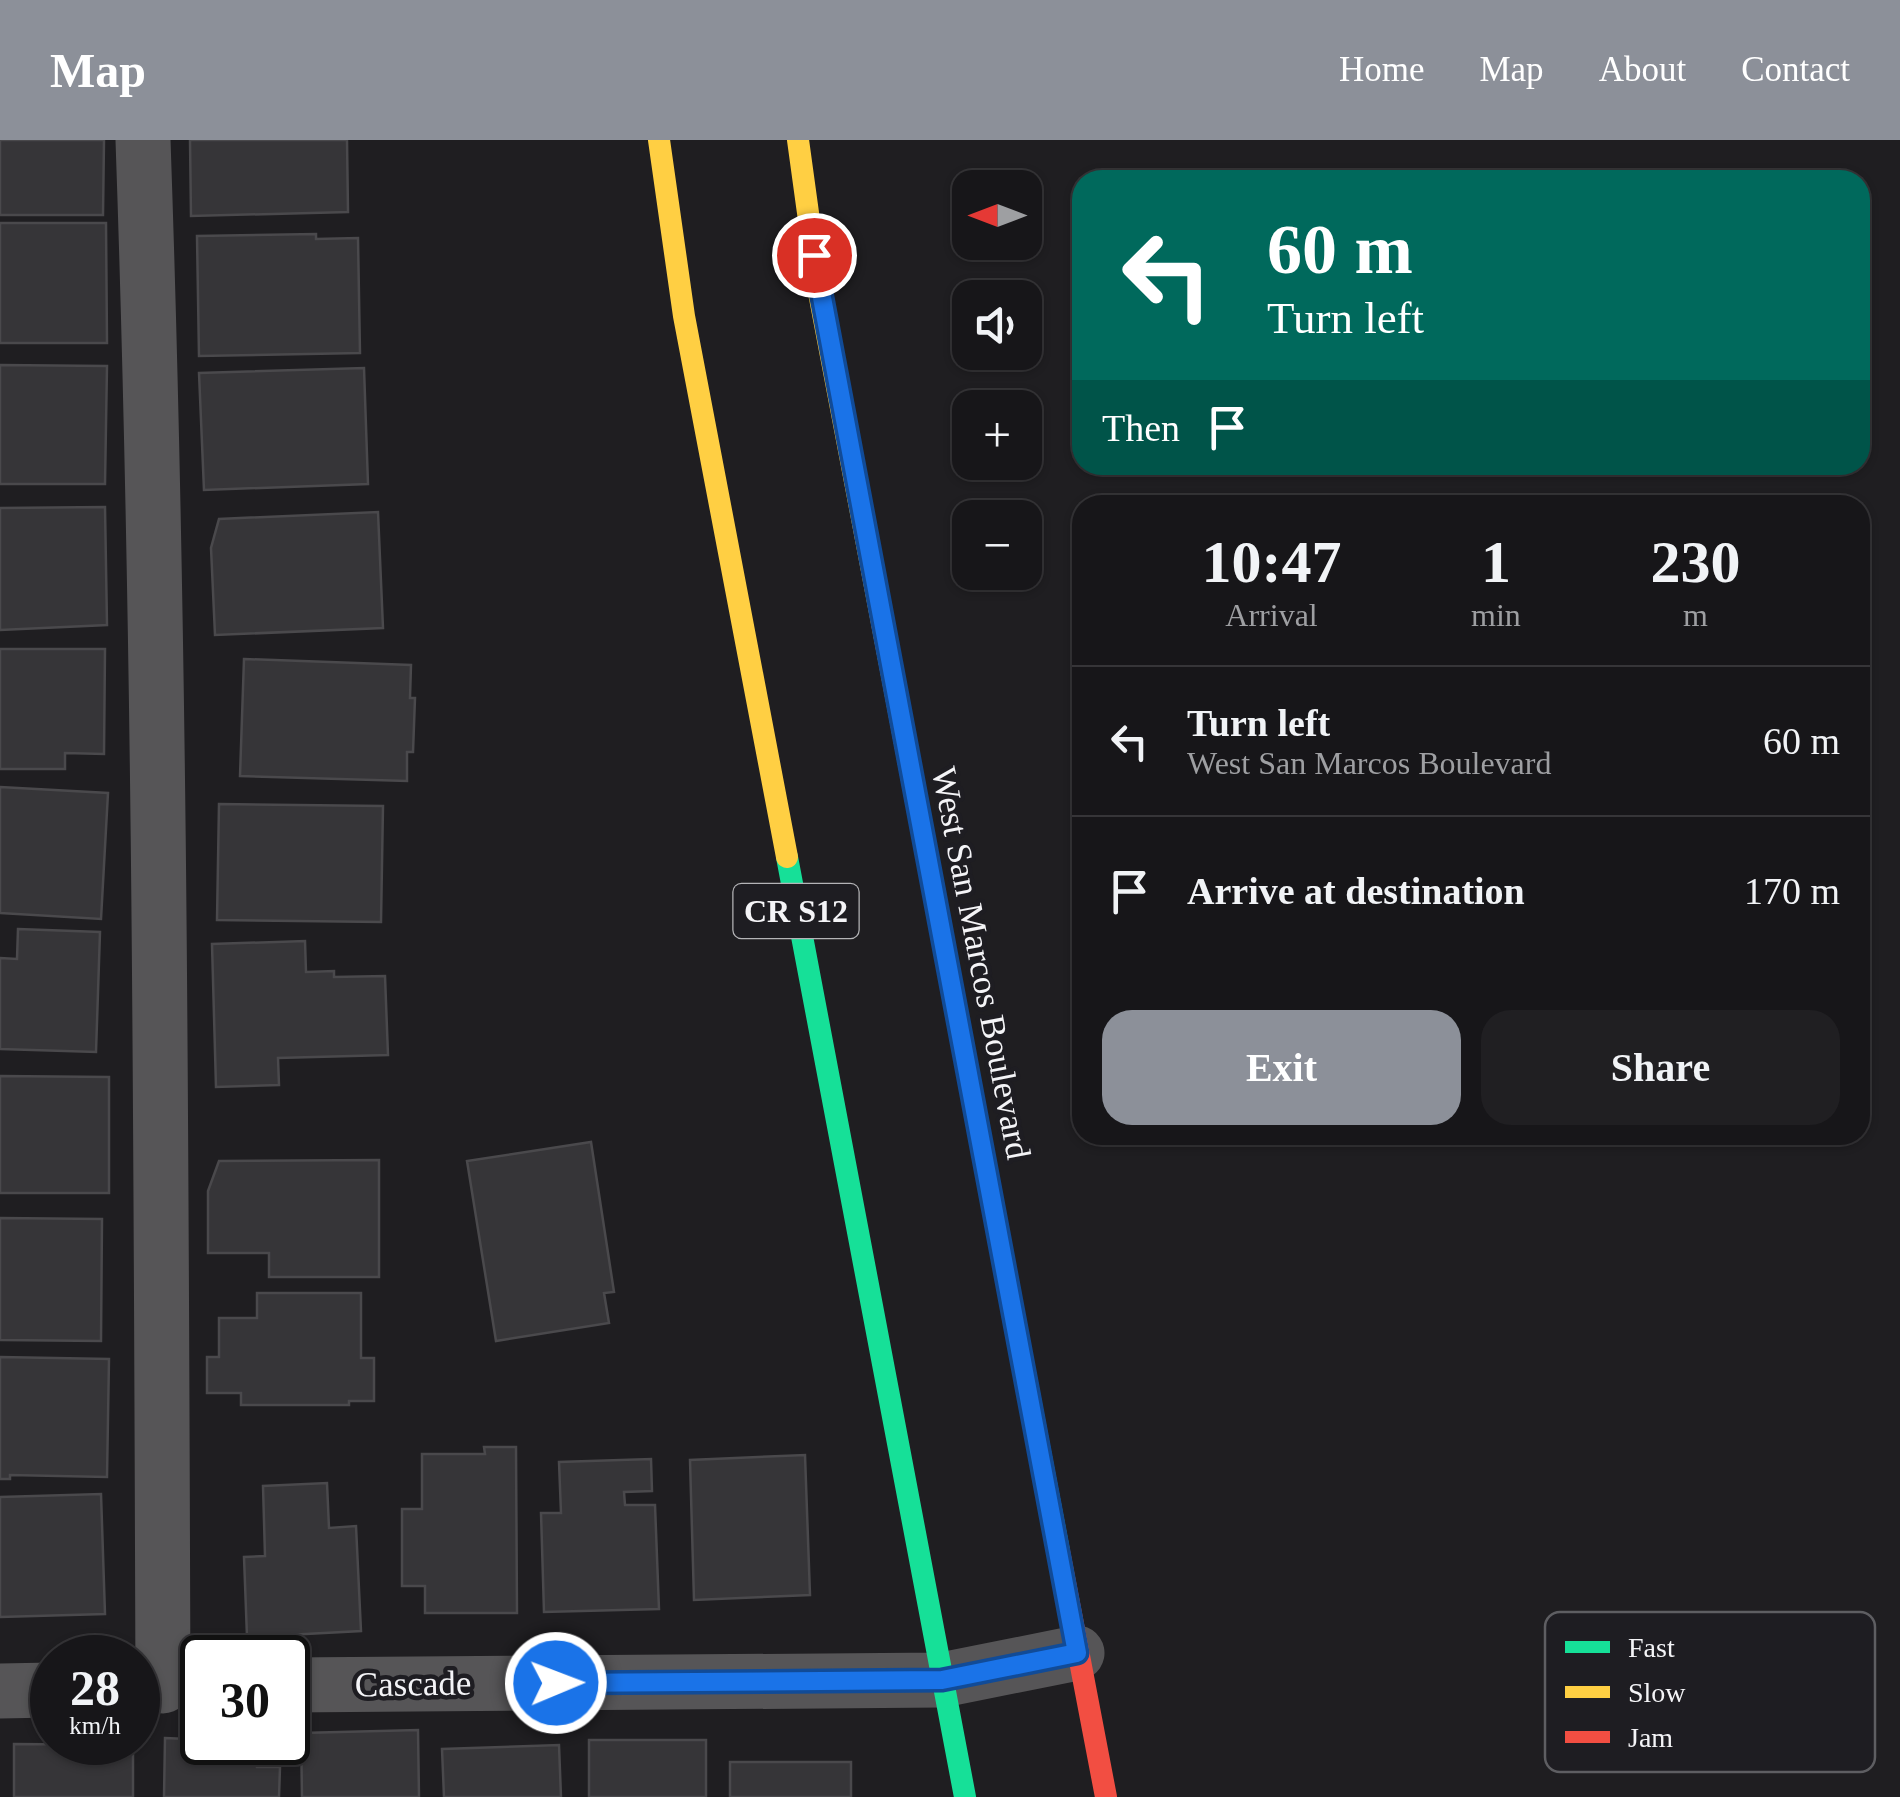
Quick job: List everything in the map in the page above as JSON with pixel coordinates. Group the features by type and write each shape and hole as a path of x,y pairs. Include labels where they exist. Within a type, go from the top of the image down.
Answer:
{"main road":[{"name":"CR S12","path":"659,140 688,335 965,1797"},
{"name":"West San Marcos Boulevard","path":"798,140 822,313 1106,1797"}],"street":[{"path":"143,140 160,888 168,1686"},
{"name":"Cascade","path":"310,1685 942,1680 1077,1653"},
{"path":"0,1691 30,1690"}],"building":[{"path":"0,140 104,140 103,215 0,215"},
{"path":"190,140 347,140 348,212 191,216"},
{"path":"0,223 106,223 107,343 0,343"},
{"path":"316,234 316,239 358,238 360,353 199,356 197,236"},
{"path":"0,365 107,366 105,484 0,484"},
{"path":"364,368 368,484 204,490 199,373"},
{"path":"105,507 107,625 0,630 0,508"},
{"path":"378,512 383,628 215,635 211,548 219,519"},
{"path":"0,649 105,649 104,754 65,753 65,769 0,769"},
{"path":"244,659 411,665 410,698 415,698 413,752 407,752 407,781 240,776"},
{"path":"0,787 108,793 101,919 0,913"},
{"path":"219,804 383,806 381,922 217,920"},
{"path":"18,929 100,932 96,1052 0,1049 0,958 17,959"},
{"path":"305,941 306,972 334,971 334,977 385,976 388,1055 278,1058 279,1085 216,1087 212,944"},
{"path":"0,1076 109,1077 109,1193 0,1193"},
{"path":"591,1142 614,1292 604,1293 609,1323 496,1341 467,1161"},
{"path":"379,1160 379,1277 269,1277 269,1253 208,1253 208,1191 219,1161"},
{"path":"0,1218 102,1219 101,1341 0,1340"},
{"path":"257,1293 361,1293 361,1358 374,1358 374,1401 349,1401 349,1405 241,1405 241,1393 207,1393 207,1357 219,1357 219,1318 257,1318"},
{"path":"0,1357 109,1359 107,1477 10,1475 10,1479 0,1479"},
{"path":"484,1447 516,1447 517,1613 425,1613 425,1586 402,1586 402,1509 422,1509 422,1454 485,1454"},
{"path":"805,1455 810,1595 694,1600 690,1460"},
{"path":"651,1459 652,1491 624,1492 625,1505 655,1505 659,1609 544,1612 541,1513 561,1513 559,1462"},
{"path":"327,1483 329,1528 356,1526 361,1631 247,1635 244,1557 265,1556 263,1486"},
{"path":"101,1494 105,1614 0,1617 0,1497"},
{"path":"418,1730 419,1797 302,1797 302,1765 310,1765 310,1733"},
{"path":"165,1738 180,1739 180,1765 280,1767 279,1797 164,1797"},
{"path":"589,1740 706,1740 706,1797 589,1797"},
{"path":"14,1744 30,1744 30,1765 133,1765 133,1797 14,1797"},
{"path":"559,1745 561,1797 444,1797 442,1749"},
{"path":"730,1762 851,1762 851,1797 730,1797"}],"traffic: fast":[{"path":"920,822 1059,1551"},
{"path":"787,857 965,1797"}],"traffic: slow":[{"path":"659,140 684,316 787,857"},
{"path":"798,140 819,293 920,822"}],"traffic: jam":[{"path":"1059,1551 1106,1797"}],"route":[{"path":"556,1683 942,1680 1077,1653 814,255"}]}
